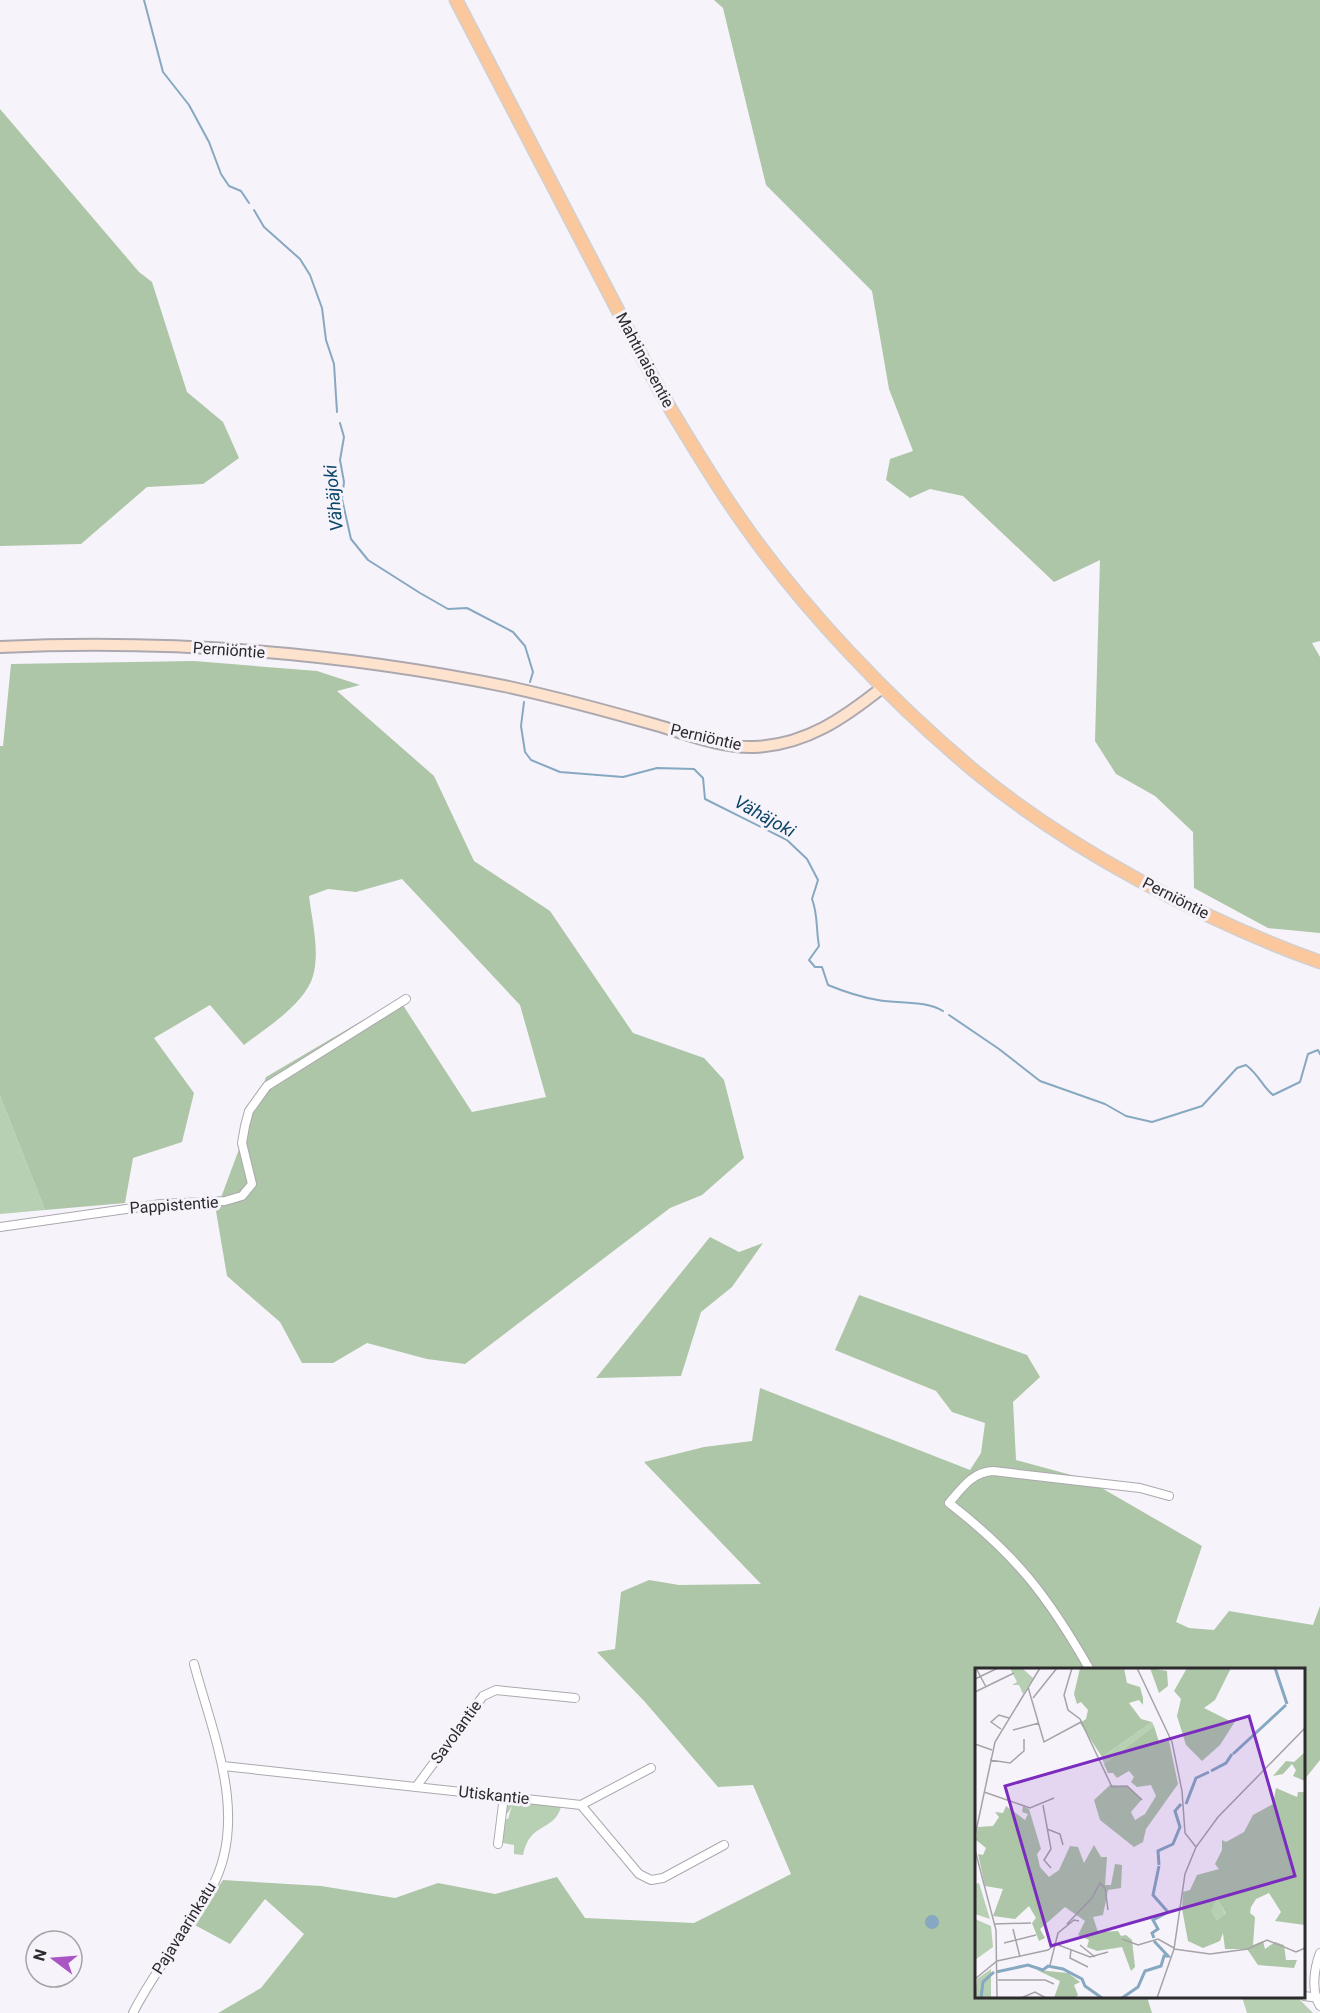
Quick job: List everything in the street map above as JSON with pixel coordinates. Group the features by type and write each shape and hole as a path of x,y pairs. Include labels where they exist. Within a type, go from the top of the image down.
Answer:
{"main road":[{"name":"Mahtinaisentie","path":"456,0 662,393 697,454 742,521 796,591 883,687"},
{"name":"Perniöntie","path":"0,647 105,645 205,647 363,662 422,670 511,688 702,738 752,747 782,744 813,735 845,717 883,687 973,770 1062,834 1136,877 1228,924 1320,962"}],"street":[{"name":"Pappistentie","path":"0,1227 161,1204 225,1201 242,1196 252,1184 242,1143 244,1126 249,1111 267,1086 406,999"},
{"path":"1089,1668 1045,1596 1016,1561 990,1535 949,1503 972,1477 982,1471 1140,1488 1169,1496"},
{"name":"Pajavaarinkatu","path":"133,2013 161,1963 210,1890 220,1869 227,1828 223,1766 194,1664"},
{"name":"Savolantie","path":"417,1786 483,1696 496,1690 575,1698"},
{"name":"Utiskantie","path":"223,1766 581,1805"},
{"path":"651,1768 581,1805 639,1874 651,1880 663,1878 724,1845"},
{"path":"498,1844 504,1796"},
{"path":"1320,1953 1315,1969 1320,2006"}],"green space":[{"path":"714,0 1320,0 1320,641 1312,643 1320,657 1320,933 1268,928 1194,888 1193,832 1155,796 1116,774 1095,741 1100,560 1054,582 963,496 930,489 910,498 886,480 890,459 913,451 889,389 872,291 766,185 723,8"},
{"path":"0,109 139,272 152,282 187,392 223,422 239,458 203,484 147,487 81,544 0,546"},
{"path":"194,661 317,671 360,685 337,691 434,776 474,861 550,911 633,1033 704,1058 724,1080 744,1158 702,1195 670,1208 465,1364 427,1359 367,1343 333,1363 302,1363 280,1322 227,1276 216,1211 266,1077 399,999 472,1112 546,1097 520,1005 402,879 356,892 328,889 309,896 316,956 309,986 284,1015 244,1045 210,1005 154,1038 194,1093 182,1142 133,1158 125,1203 45,1210 0,1096 0,746 3,746 11,664"},
{"path":"0,1096 45,1210 0,1214"},
{"path":"710,1237 739,1252 763,1243 732,1287 701,1312 681,1376 596,1378"},
{"path":"859,1295 1027,1355 1040,1377 1013,1402 1016,1460 1086,1479 1202,1546 1176,1622 1189,1628 1214,1630 1229,1611 1313,1625 1320,1606 1320,1760 1305,1779 1305,1668 975,1668 975,1998 1147,1998 1152,2013 218,2013 261,1988 304,1934 265,1899 230,1944 193,1924 223,1880 321,1886 395,1898 438,1883 495,1894 557,1877 585,1918 694,1923 791,1874 753,1785 718,1787 645,1702 597,1652 615,1649 621,1592 649,1580 679,1585 761,1584 644,1462 704,1447 752,1441 760,1388 970,1470 981,1453 985,1423 952,1412 936,1391 835,1350"},
{"path":"508,1800 561,1807 553,1820 531,1837 523,1855 514,1854 514,1845 503,1843 505,1819 508,1819 512,1806 508,1813 506,1812"},
{"path":"1242,1998 1298,1998 1313,2013 1247,2013"}],"water":[{"path":"932,1915 937,1917 939,1922 937,1927 932,1929 927,1927 925,1922 927,1917"}],"waterway":[{"name":"Vähäjoki","path":"144,0 163,72 189,105 209,142 221,174 229,186 241,191 249,203"},
{"name":"Vähäjoki","path":"254,210 264,227 300,259 310,275 322,308 326,340 334,364 337,412"},
{"name":"Vähäjoki","path":"340,423 344,437 340,460 344,482 342,499 351,539 368,560 420,593 448,609 467,608 513,632 525,646 533,672 530,682"},
{"name":"Vähäjoki","path":"524,702 521,726 525,752 531,760 560,772 623,777 657,768 694,769 703,778 705,799 787,840 807,859 818,880 812,899 819,946 809,960 815,967 822,967 828,985 865,997 928,1005 943,1011"},
{"name":"Vähäjoki","path":"949,1015 999,1049 1040,1081 1105,1104 1126,1116 1152,1122 1202,1106 1237,1068 1246,1065 1273,1095 1300,1082 1308,1054 1318,1050 1320,1054"}]}
